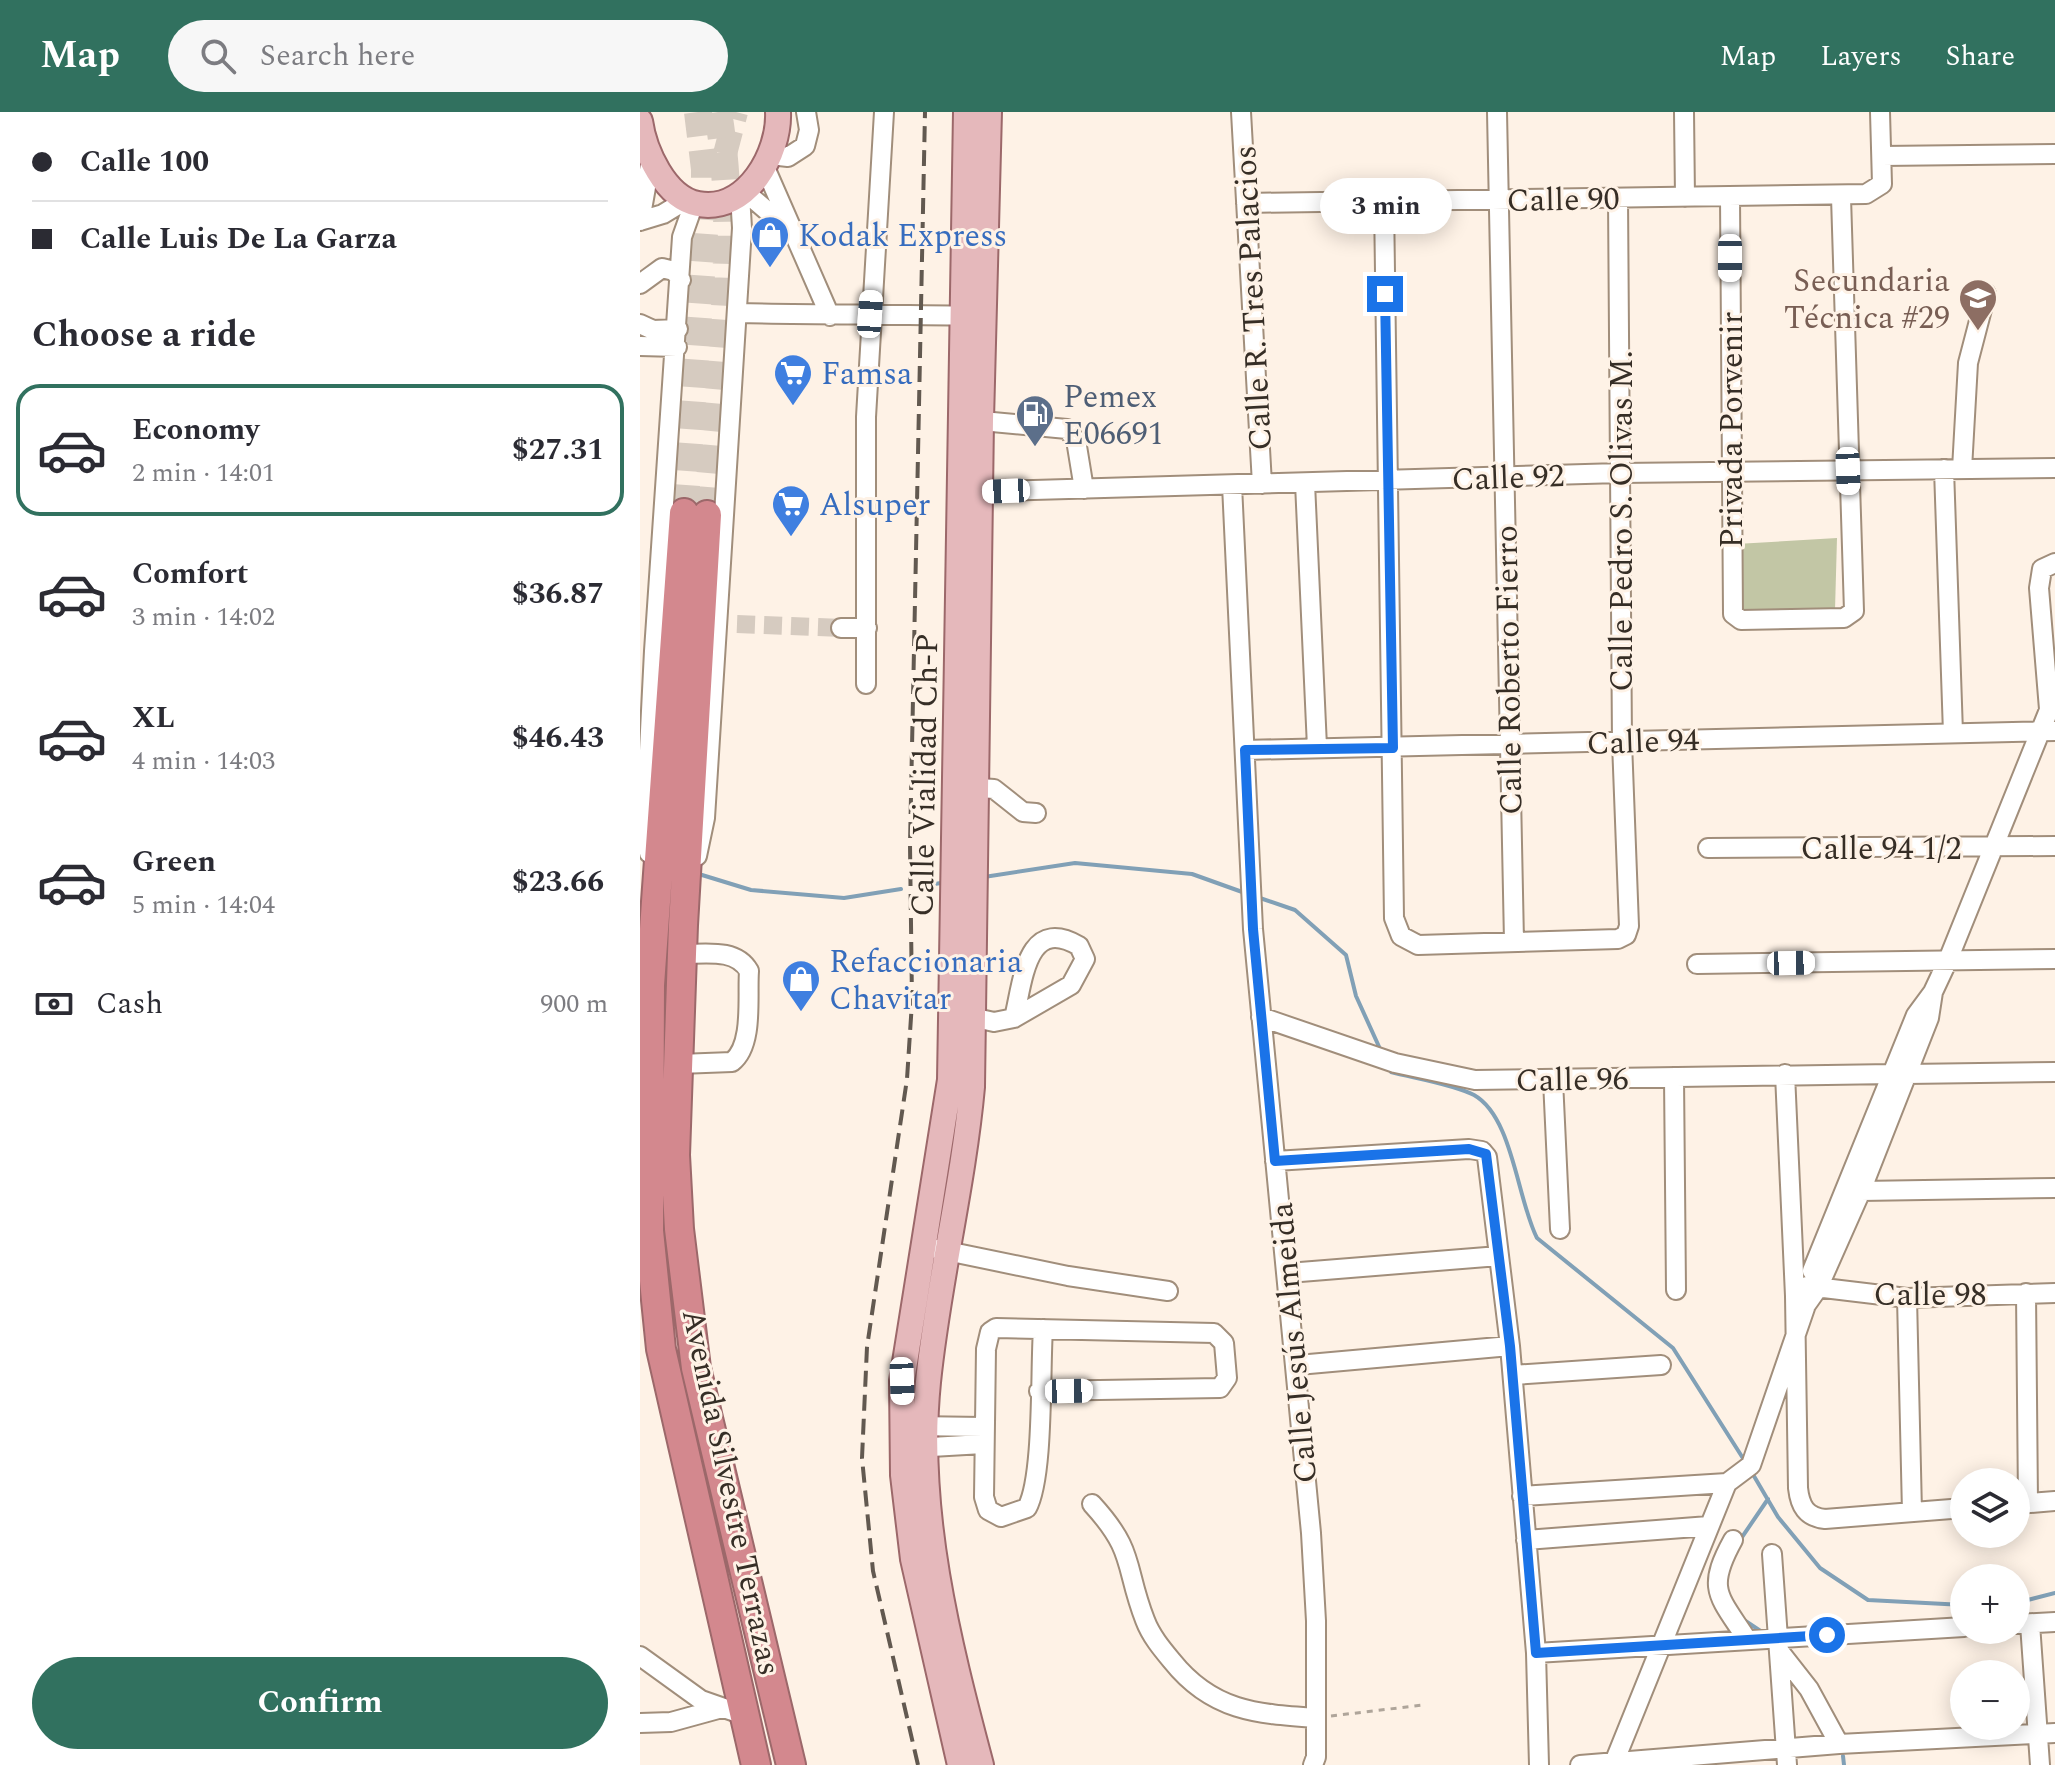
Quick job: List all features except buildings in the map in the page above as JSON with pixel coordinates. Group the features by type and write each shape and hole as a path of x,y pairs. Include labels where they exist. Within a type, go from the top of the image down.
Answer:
{"highway":[{"name":"Avenida Silvestre Terrazas","path":"756,1765 733,1712 651,1348 645,1230 645,985 695,514 675,1155 679,1229 696,1368 791,1765"}],"main road":[{"path":"640,121 651,159 666,181 690,201 715,203 742,193 767,160 776,136 778,112"},
{"name":"Calle Vialidad Ch-P","path":"960,1765 913,1559 903,1475 928,1381 965,1157 962,1015 973,316 966,112"},
{"name":"Calle Vialidad Ch-P","path":"973,316 989,112"},
{"name":"Calle Vialidad Ch-P","path":"962,1015 902,1381 915,1437 932,1548 981,1765"}],"street":[{"path":"806,112 809,130 805,146 788,157 767,160 793,233 830,316"},
{"path":"866,684 870,314 884,112"},
{"name":"Calle R. Tres Palacios","path":"1241,112 1262,484"},
{"name":"Calle Roberto Fierro","path":"1497,112 1514,941"},
{"path":"1684,112 1685,197"},
{"path":"1880,112 1882,156 2055,154"},
{"name":"Calle 90","path":"1246,203 1841,197 1878,189 1883,176 1882,156"},
{"path":"651,159 640,221 690,201"},
{"path":"742,193 793,233"},
{"path":"683,925 705,818 728,624 742,193"},
{"name":"Privada Porvenir","path":"1730,197 1733,614 1741,620 1844,618 1854,611 1848,471"},
{"path":"1841,197 1848,471"},
{"name":"Calle Pedro S. Olivas M.","path":"1514,941 1622,938 1629,926 1622,742 1618,198"},
{"path":"654,922 646,811 654,651 684,227 690,201"},
{"path":"1384,201 1394,918 1401,936 1418,945 1514,941"},
{"path":"640,284 662,268 674,271 681,280"},
{"path":"1953,733 1953,469 1968,363 1986,294"},
{"path":"737,313 973,316"},
{"path":"640,324 677,338"},
{"path":"640,346 677,338"},
{"path":"971,420 1067,429 1076,440 1084,489"},
{"name":"Calle 92","path":"970,492 1620,473 2055,468"},
{"path":"1305,483 1317,747"},
{"path":"1232,485 1245,750"},
{"path":"1950,1509 1825,1519 1807,1514 1798,1488 1796,1332 1806,1285 1900,1074 1929,1018 1933,992 2048,730 2052,702 2039,588 2042,569 2055,563"},
{"path":"841,628 867,628"},
{"name":"Calle 94","path":"1245,750 2048,730"},
{"name":"Calle Jesús Almeida","path":"1245,750 1253,929 1298,1365 1316,1621 1317,1762"},
{"path":"966,787 999,791 1023,812 1036,813"},
{"name":"Calle 94 1/2","path":"1708,848 2055,846"},
{"path":"962,1015 1003,1022 1014,1018 1071,985 1085,959 1079,946 1046,938 1030,952 1014,1018"},
{"path":"679,1064 732,1062 738,1058 744,1042 749,971 738,958 725,954 682,954"},
{"path":"1697,964 2055,959"},
{"name":"Calle 96","path":"1261,1017 1436,1074 1475,1080 2055,1072"},
{"path":"1614,1764 1727,1483 1751,1465 1806,1305 1785,1074"},
{"path":"1806,1285 1861,1191 1900,1074"},
{"path":"1674,1077 1676,1290"},
{"path":"1553,1080 1560,1229"},
{"path":"1275,1161 1469,1149 1486,1154 1513,1375 1536,1653 1539,1765"},
{"path":"1861,1191 2055,1188"},
{"path":"923,1247 1068,1276 1168,1291"},
{"path":"1288,1273 1499,1256"},
{"name":"Calle 98","path":"1806,1285 1907,1298 2055,1293"},
{"path":"2023,1468 2026,1293"},
{"path":"1907,1298 1912,1512"},
{"path":"1039,1391 1220,1388 1227,1378 1224,1343 1214,1333 1006,1327 990,1332 986,1349 984,1497 988,1510 1001,1517 1021,1513 1027,1508 1036,1486 1039,1391 1043,1329"},
{"path":"1298,1365 1510,1346"},
{"path":"1513,1375 1661,1365"},
{"path":"915,1437 983,1436"},
{"path":"1522,1496 1727,1483"},
{"path":"2030,1503 2055,1501"},
{"path":"1092,1504 1122,1541 1145,1622 1184,1676 1200,1692 1233,1707 1316,1718"},
{"path":"1526,1540 1709,1526"},
{"path":"1733,1540 1719,1566 1716,1585 1746,1638"},
{"path":"1772,1554 1787,1757"},
{"path":"2030,1624 2055,1622"},
{"path":"1536,1653 1746,1638 1779,1644 1950,1628"},
{"path":"1779,1644 1818,1702 1839,1744"},
{"path":"2027,1644 2046,1734 2040,1765"},
{"path":"640,1656 685,1691 733,1712"},
{"path":"640,1723 671,1722 733,1712"},
{"path":"1580,1765 1787,1757 1839,1744 2046,1734"}],"path":[{"path":"1316,1718 1423,1705"}],"green space":[{"path":"1837,538 1835,610 1739,614 1736,544"}],"waterway":[{"path":"984,877 1075,863 1192,874 1245,893"},
{"path":"702,875 751,890 844,898 901,889"},
{"path":"921,886 941,883"},
{"path":"1257,897 1295,910 1346,955 1356,996 1381,1051"},
{"path":"1388,1067 1391,1072 1465,1091 1487,1106 1506,1140 1537,1238 1673,1348 1746,1463"},
{"path":"1751,1471 1778,1517 1820,1568 1868,1600 1950,1604"},
{"path":"1738,1543 1768,1499"},
{"path":"2030,1599 2055,1593"},
{"path":"1744,1620 1762,1632"},
{"path":"1843,1756 1844,1765"}],"tunnel":[{"path":"684,513 705,219 705,169 698,112"},
{"path":"707,515 727,263 727,212 718,112"},
{"path":"725,154 736,112"},
{"path":"737,624 841,628"}],"railway":[{"path":"918,1765 873,1571 862,1458 867,1347 907,1079 912,1002 910,845 925,112"}],"place":[{"name":"Kodak Express","path":"770,269"},
{"name":"Secundaria Técnica #29","path":"1978,332"},
{"name":"Famsa","path":"793,407"},
{"name":"Pemex E06691","path":"1035,448"},
{"name":"Alsuper","path":"791,538"},
{"name":"Refaccionaria Chavitar","path":"801,1013"}],"route":[{"path":"1385,294 1393,748 1245,750 1253,929 1275,1161 1469,1149 1486,1154 1490,1166 1510,1346 1536,1653 1827,1635"}]}
